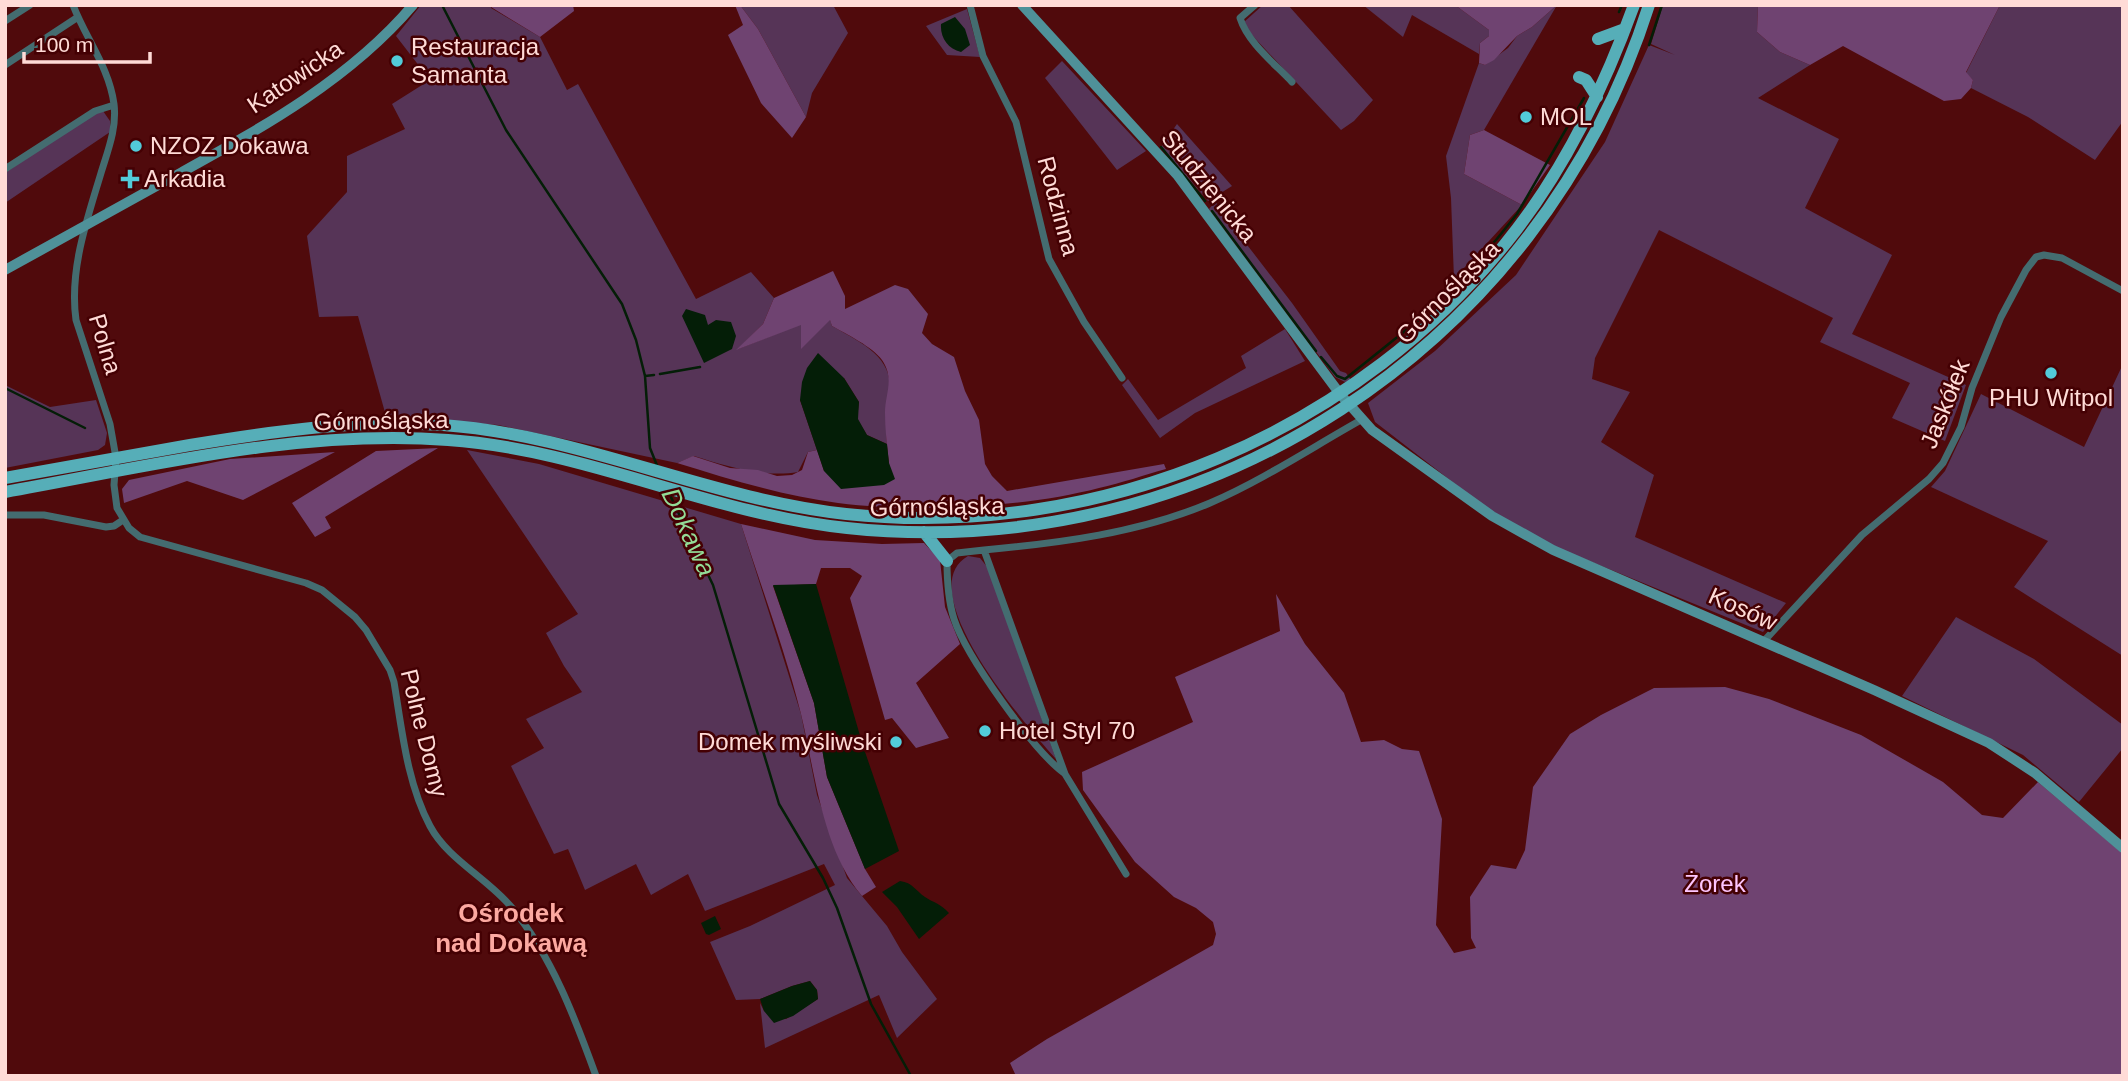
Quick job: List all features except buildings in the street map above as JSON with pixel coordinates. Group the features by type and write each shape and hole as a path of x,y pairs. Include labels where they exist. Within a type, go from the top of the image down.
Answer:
{"main road":[{"name":"Górnośląska","path":"5,478 299,428 403,423 466,428 535,438 775,502 846,514 953,517 1011,513 1100,498 1193,470 1261,439 1340,394 1385,363 1415,337 1468,288 1496,255 1557,171 1597,97 1634,5"},
{"name":"Górnośląska","path":"5,492 306,442 395,438 446,439 529,450 752,511 817,524 885,531 957,531 1024,526 1130,505 1198,482 1291,440 1349,405 1393,374 1454,322 1510,261 1569,177 1603,120 1622,79 1649,5"},
{"path":"1598,39 1625,29"},
{"path":"1579,77 1586,80 1597,97"},
{"path":"924,531 947,561"}],"street":[{"path":"5,21 30,5"},
{"path":"5,169 94,111 114,105 100,57 73,5"},
{"name":"Katowicka","path":"5,270 222,149 310,96 361,58 413,5"},
{"name":"Rodzinna","path":"970,5 984,56 1016,122 1049,259 1084,322 1122,377"},
{"name":"Studzienicka","path":"1022,5 1178,176 1349,405"},
{"path":"1255,5 1240,18 1242,25 1256,44 1293,82"},
{"path":"5,65 78,17"},
{"name":"Polna","path":"114,105 114,130 85,225 73,303 110,425 116,458 115,472"},
{"name":"Jaskółek","path":"1764,641 1862,535 1929,479 1943,463 1961,427 1972,388 2001,317 2036,257 2044,255 2063,258 2123,291"},
{"name":"Kosów","path":"1349,405 1361,420 1386,441 1467,499 1519,532 1553,550 1764,641 1989,743 2026,767 2123,848"},
{"path":"1126,874 1065,774 1030,736 964,643 949,600 947,561 957,553 1037,545 1108,533 1209,503 1255,481 1361,420"},
{"path":"5,515 44,515 106,527 114,526 123,520 115,499 115,472"},
{"name":"Polne Domy","path":"123,520 134,533 150,540 306,583 335,600 366,631 390,670 416,792 431,829 461,861 497,891 526,927 568,1003 596,1076"},
{"path":"984,550 1065,774"}],"shaded area":[{"path":"421,5 491,5 491,8 540,37 567,90 578,84 696,299 751,272 774,298 763,324 738,349 801,324 801,348 830,319 832,326 873,352 887,370 890,381 886,419 887,444 867,435 857,419 859,402 844,378 800,400 817,450 808,452 798,472 745,470 694,456 677,463 498,425 386,416 358,316 319,317 307,236 347,192 347,156 405,129 392,104 430,80 396,36"},
{"path":"740,5 833,5 848,33 812,93 806,117 758,29"},
{"path":"1263,5 1288,5 1373,100 1354,121 1341,130 1251,34 1244,22"},
{"path":"1363,5 1455,5 1489,30 1489,36 1480,43 1479,54 1412,15 1403,37"},
{"path":"1557,5 1484,130 1470,135 1464,174 1522,205 1454,279 1451,198 1446,156 1479,63 1485,65 1508,48 1517,36"},
{"path":"1663,5 1758,5 1757,32 1780,52 1810,65 1758,98 1839,139 1805,208 1892,255 1852,334 1966,385 1945,441 1892,418 1910,383 1820,342 1833,318 1659,230 1595,358 1592,379 1630,392 1601,442 1654,475 1635,537 1786,603 1763,632 1516,531 1375,422 1368,403 1435,351 1516,275 1605,142 1649,45 1675,55 1651,44"},
{"path":"2000,5 2123,5 2123,121 2095,160 2028,117 1971,88 1973,80 1966,73"},
{"path":"967,9 980,57 947,55 926,26"},
{"path":"955,17 965,29 970,45 961,52 949,46 941,29 941,24"},
{"path":"1062,61 1146,151 1117,170 1045,78"},
{"path":"103,111 110,121 110,132 5,203 5,173 95,112"},
{"path":"1177,124 1232,186 1208,201 1161,147"},
{"path":"1217,200 1217,206 1292,303 1340,371 1346,373 1351,380 1345,382 1335,377 1209,209"},
{"path":"686,309 705,315 708,325 716,320 731,322 736,336 732,349 704,363 682,316"},
{"path":"1285,329 1305,361 1195,413 1160,438 1122,385 1128,379 1158,420 1246,368 1241,356"},
{"path":"818,353 844,378 859,402 858,419 867,435 887,444 889,463 895,479 884,485 841,489 824,471 800,400 807,368"},
{"path":"2123,364 2123,656 2014,587 2048,541 1931,487 1945,471 1981,394 2084,447"},
{"path":"5,385 50,407 96,400 107,433 105,445 98,450 5,468"},
{"path":"467,450 539,464 741,524 801,714 817,795 847,878 887,926 902,952 937,999 897,1038 879,995 765,1048 760,1003 764,1011 786,1019 818,999 817,990 810,981 760,999 736,1000 710,942 835,885 824,864 705,911 688,874 651,895 636,864 585,890 568,849 554,854 511,766 544,748 526,719 582,692 546,633 578,614"},
{"path":"968,556 980,558 988,568 1056,759 1000,691 962,627 953,598 953,573"},
{"path":"816,584 863,746 899,851 865,869 827,777 814,703 773,585"},
{"path":"1956,617 2034,659 2123,725 2123,748 2079,802 2023,755 1902,696"},
{"path":"900,881 911,885 949,913 919,939 897,907 882,892"},
{"path":"715,916 721,929 706,934 701,923"},
{"path":"810,981 817,990 818,999 793,1016 774,1023 764,1011 760,999"}],"green space":[{"path":"491,5 573,5 574,11 540,37"},
{"path":"735,5 740,5 758,29 806,117 792,138 761,103 728,35 743,25"},
{"path":"1455,5 1557,5 1485,65 1479,63 1480,43 1489,36 1489,30"},
{"path":"1758,5 2000,5 1966,72 1973,80 1971,88 1961,99 1944,101 1843,46 1810,65 1780,52 1757,32"},
{"path":"1484,130 1550,165 1522,205 1464,174 1470,135"},
{"path":"833,271 845,296 845,309 895,285 908,289 928,314 922,333 932,344 954,357 965,391 979,420 985,464 992,476 1007,491 1164,464 1166,469 1108,486 1037,500 969,507 901,508 838,503 797,496 677,463 693,456 730,468 758,470 777,476 792,475 802,470 808,452 817,450 824,471 889,463 885,413 888,374 882,360 872,350 832,326 830,320 801,349 801,325 736,350 763,324 774,298"},
{"path":"438,448 325,517 331,528 315,537 292,503 376,451"},
{"path":"335,452 243,500 187,481 124,503 122,489 129,480 230,459"},
{"path":"741,524 815,540 882,544 924,543 940,560 945,607 960,644 916,683 949,738 916,748 892,718 885,720 850,598 862,576 850,568 821,568 816,584 773,586 814,703 827,777 865,869 876,887 862,896 848,877 829,833 795,690"},
{"name":"Żorek","path":"1276,594 1305,644 1344,693 1361,742 1384,740 1402,749 1419,751 1442,819 1436,925 1454,953 1476,948 1471,938 1470,897 1491,865 1516,869 1525,850 1533,787 1570,734 1654,688 1725,687 1769,699 1861,735 1943,782 1982,815 2003,818 2038,782 2123,854 2123,1076 1016,1076 1010,1063 1047,1039 1213,945 1216,934 1213,922 1196,908 1174,897 1135,862 1083,790 1082,772 1193,722 1175,677 1280,631"}],"waterway":[{"name":"Dokawa","path":"442,5 506,130 622,304 636,340 645,376 650,448 658,468"},
{"path":"1619,12 1622,5"},
{"path":"1649,45 1662,5"},
{"path":"1321,357 1337,376 1345,379 1421,318 1437,298 1449,290 1496,240 1517,214 1584,98"},
{"path":"1161,147 1205,201"},
{"path":"1212,211 1316,351"},
{"path":"660,374 700,367"},
{"path":"645,376 654,375"},
{"path":"5,388 85,428"},
{"name":"Dokawa","path":"669,493 713,585 779,804 823,878 837,908 871,1004 911,1076"}],"place":[{"name":"Restauracja Samanta","path":"397,61"},
{"name":"MOL","path":"1526,117"},
{"name":"NZOZ Dokawa","path":"136,146"},
{"name":"Arkadia","path":"130,179"},
{"name":"PHU Witpol","path":"2051,373"},
{"name":"Hotel Styl 70","path":"985,731"},
{"name":"Domek myśliwski","path":"896,742"}],"district":[{"name":"Ośrodek nad Dokawą","path":"511,928"}]}
